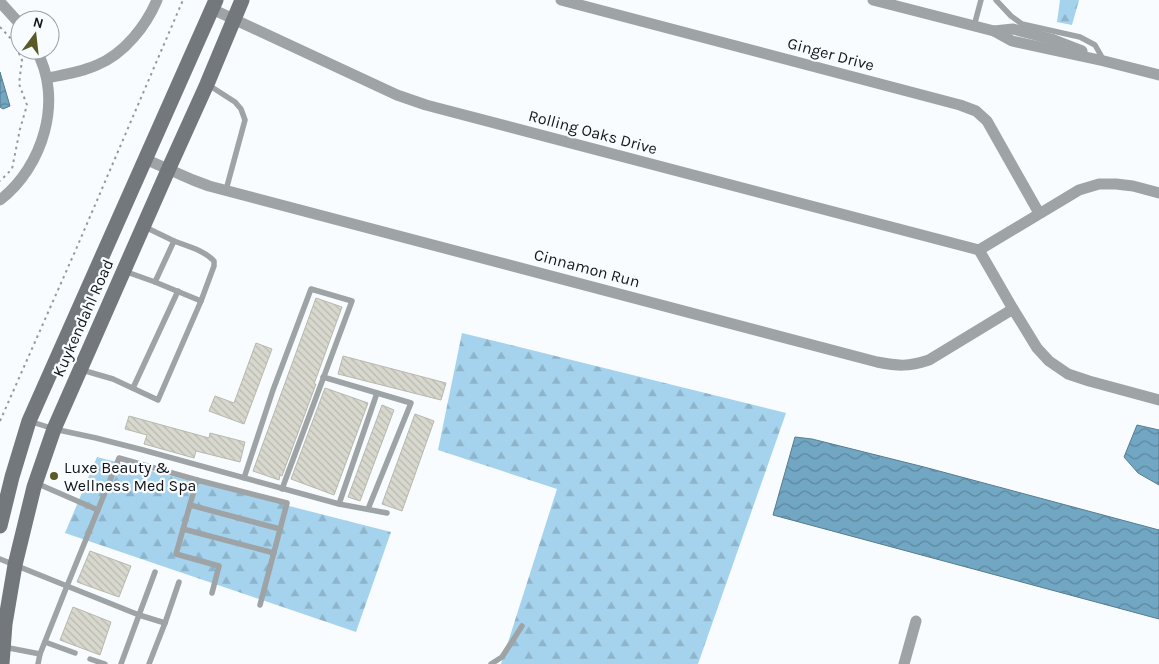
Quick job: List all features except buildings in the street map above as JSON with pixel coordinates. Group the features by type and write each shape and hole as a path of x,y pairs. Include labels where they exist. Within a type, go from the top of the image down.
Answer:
{"main road":[{"name":"Kuykendahl Road","path":"2,664 5,624 15,565 36,483 54,429 168,168 207,84 242,0"},
{"name":"Kuykendahl Road","path":"0,526 29,421 214,5"}],"street":[{"path":"47,78 76,73 99,65 118,52 138,33 152,12 157,0"},
{"name":"Ginger Drive","path":"561,0 960,104 976,111 987,121 1039,213"},
{"path":"873,0 994,31 1013,29 1050,44 1104,61 1159,75"},
{"path":"0,2 10,13"},
{"name":"Rolling Oaks Drive","path":"214,5 234,20 398,95 426,105 979,250"},
{"path":"0,200 22,177 36,156 44,136 48,112 47,78 40,60"},
{"name":"Cinnamon Run","path":"145,159 193,180 226,190 897,366 915,365 929,360 1013,309"},
{"path":"1159,193 1133,186 1116,184 1099,184 1079,190 979,250 1037,348 1049,360 1068,374 1090,382 1159,400"},
{"path":"904,664 916,621"}],"lane":[{"path":"974,26 981,0"},
{"path":"996,0 1010,16 1022,24 1080,37 1095,45 1104,61"},
{"path":"207,84 235,102 241,109 245,120 226,190"},
{"path":"80,369 113,379 158,400 201,301 214,266 214,261 202,252 143,226"},
{"path":"155,282 174,241"},
{"path":"123,271 201,301"},
{"path":"244,478 273,390 311,289 352,301 282,488"},
{"path":"133,388 178,291"},
{"path":"323,377 411,403 368,509"},
{"path":"339,504 377,393"},
{"path":"29,421 339,504 387,512"},
{"path":"38,664 40,654 119,458 287,503 260,605"},
{"path":"197,480 176,554 219,566 212,593"},
{"path":"36,483 98,510"},
{"path":"190,505 280,529"},
{"path":"183,529 274,553"},
{"path":"0,559 140,615 165,623"},
{"path":"121,664 156,572"},
{"path":"149,664 179,582"},
{"path":"491,664 502,657 522,626"},
{"path":"45,642 75,653"},
{"path":"4,647 40,654"},
{"path":"90,658 105,664"}],"path":[{"path":"0,421 77,247 182,0"},
{"path":"0,27 14,42 22,60 19,84 28,105 20,129 12,169 0,181"}],"green space":[{"path":"1060,0 1079,0 1072,25 1057,22"},
{"path":"462,333 786,413 698,664 501,664 557,489 438,450"},
{"path":"97,457 391,532 356,632 65,533"}],"water":[{"path":"0,72 10,106 3,109 0,107"},
{"path":"1137,425 1159,430 1159,485 1138,473 1124,457"},
{"path":"795,437 812,439 924,467 1159,530 1159,619 773,515"}],"place":[{"name":"Luxe Beauty & Wellness Med Spa","path":"54,476"}]}
